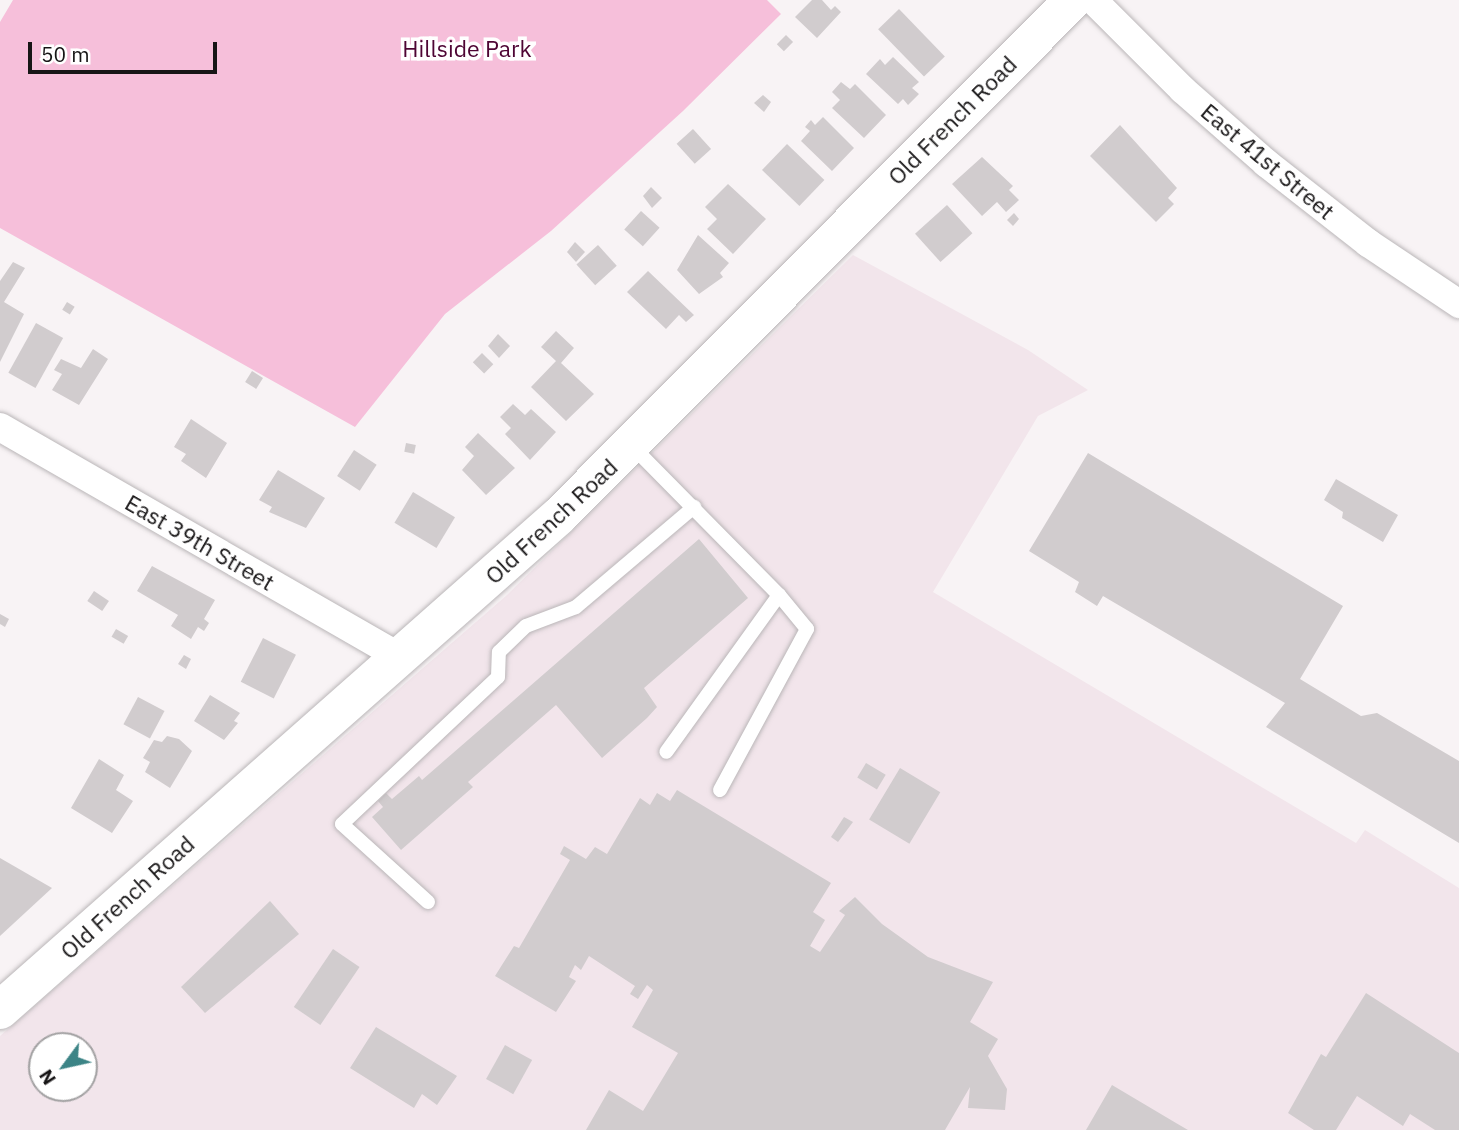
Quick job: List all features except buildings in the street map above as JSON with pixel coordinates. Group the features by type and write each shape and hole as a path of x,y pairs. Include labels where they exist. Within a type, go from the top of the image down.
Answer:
{"main road":[{"name":"Old French Road","path":"0,1010 400,657 631,445 1073,0"}],"street":[{"name":"East 41st Street","path":"1093,0 1184,90 1266,163 1368,243 1459,303"},
{"name":"East 39th Street","path":"0,427 400,657"}],"lane":[{"path":"631,445 779,595 807,629 720,790"},
{"path":"428,902 342,824 498,677 499,652 526,626 576,607 694,507"},
{"path":"666,752 779,595"}],"shaded area":[{"path":"853,255 1028,350 1088,390 1038,416 933,592 1356,843 1365,830 1459,888 1459,1130 0,1130 0,1036 507,595"}],"green space":[{"name":"Hillside Park","path":"13,0 767,0 781,14 683,111 551,231 445,314 355,427 0,228 0,22"}]}
